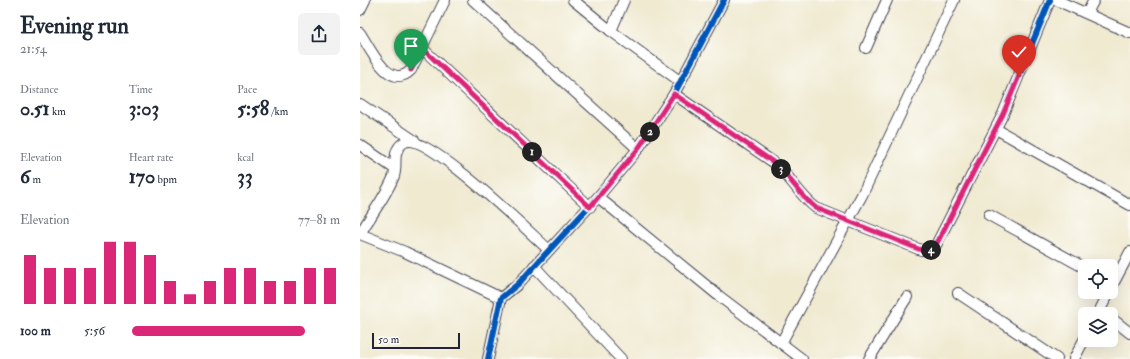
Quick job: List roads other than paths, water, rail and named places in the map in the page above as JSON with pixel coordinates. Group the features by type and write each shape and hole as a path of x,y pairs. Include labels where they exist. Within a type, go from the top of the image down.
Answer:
{"street":[{"path":"360,10 365,0"},
{"path":"360,32 387,72 393,76 405,76 411,70 445,0"},
{"path":"473,0 638,149"},
{"path":"573,0 611,31 681,82"},
{"path":"611,31 624,0"},
{"path":"488,359 501,298 534,266 590,207 638,149 681,82 724,0"},
{"path":"866,48 887,0"},
{"path":"781,343 866,188 954,0"},
{"path":"674,94 776,164 786,174 807,201 816,208 921,250 931,250 935,247 996,129 1050,0"},
{"path":"1056,0 1130,33"},
{"path":"1087,13 1094,0"},
{"path":"422,48 590,207"},
{"path":"360,104 476,183 549,250"},
{"path":"996,129 1130,205"},
{"path":"415,141 408,140 403,143 396,152 393,178 360,234 405,252 501,298"},
{"path":"360,145 395,169"},
{"path":"598,197 719,296 802,359"},
{"path":"989,215 1078,264"},
{"path":"1118,277 1127,265 1130,252"},
{"path":"534,266 621,359"},
{"path":"958,293 1057,359"},
{"path":"869,359 907,298"},
{"path":"1118,324 1130,333"},
{"path":"1074,359 1080,347"}]}
